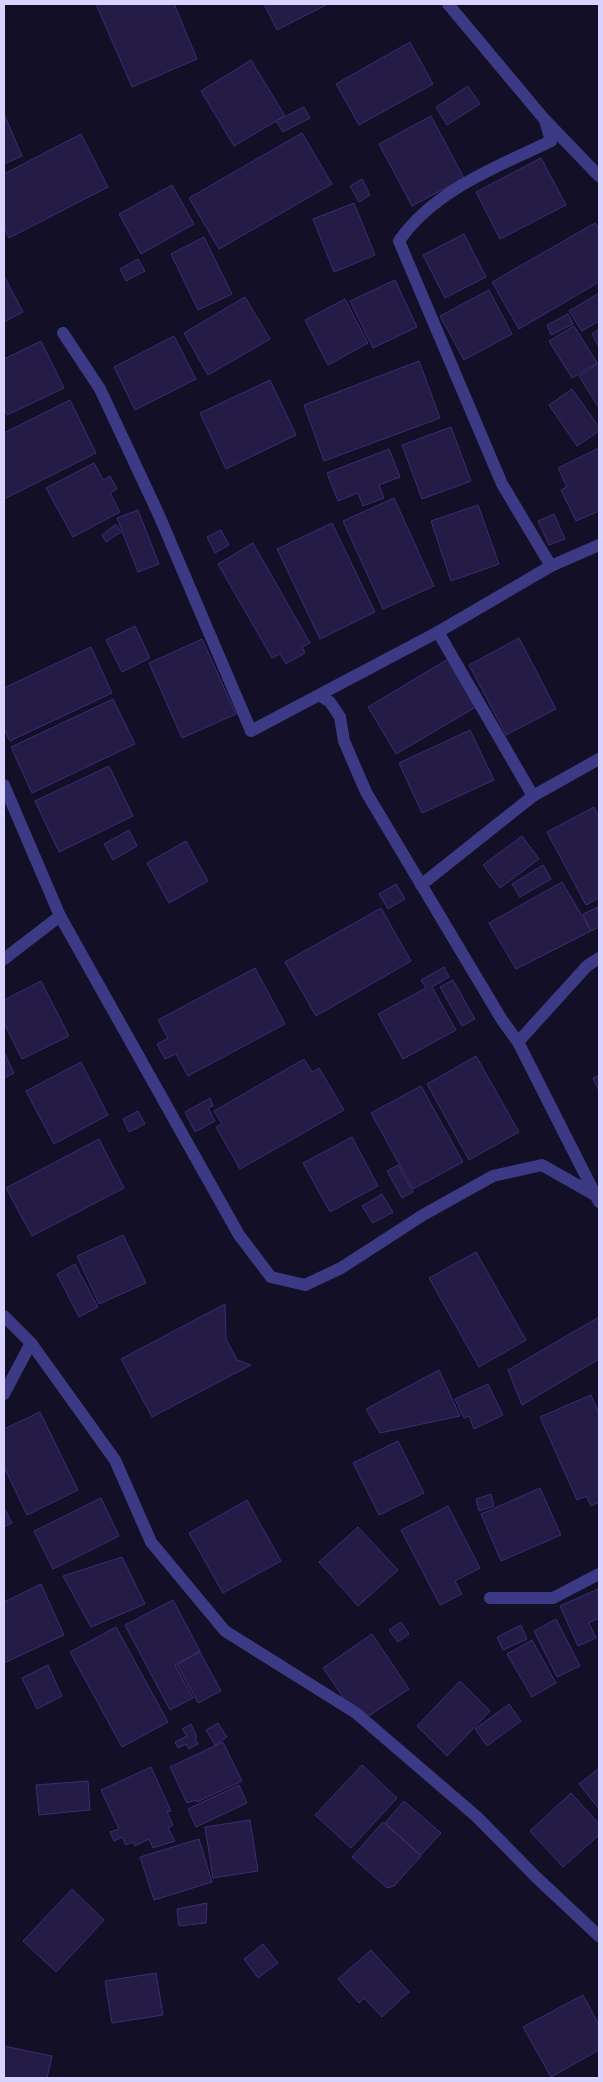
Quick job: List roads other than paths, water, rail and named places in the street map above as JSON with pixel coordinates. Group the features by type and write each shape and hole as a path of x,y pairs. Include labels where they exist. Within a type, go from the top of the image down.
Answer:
{"street":[{"path":"448,4 545,120 599,176"},
{"path":"545,120 551,141 459,186 412,223 399,241 502,484 551,566"},
{"path":"63,333 104,398 177,555 251,731 438,632 551,566 599,545"},
{"path":"438,632 534,796"},
{"path":"319,695 330,702 340,717 344,741 366,792 502,1020 518,1042 596,1198"},
{"path":"421,885 534,796 599,759"},
{"path":"4,786 60,916 238,1235 271,1277 305,1285 342,1268 423,1215 493,1176 542,1165 596,1198"},
{"path":"4,959 60,916"},
{"path":"518,1042 587,966 599,958"},
{"path":"4,1316 31,1343 115,1460 152,1542 225,1631 356,1713 477,1817 536,1878 599,1936"},
{"path":"4,1394 31,1343"},
{"path":"490,1598 554,1598 599,1574"}]}
